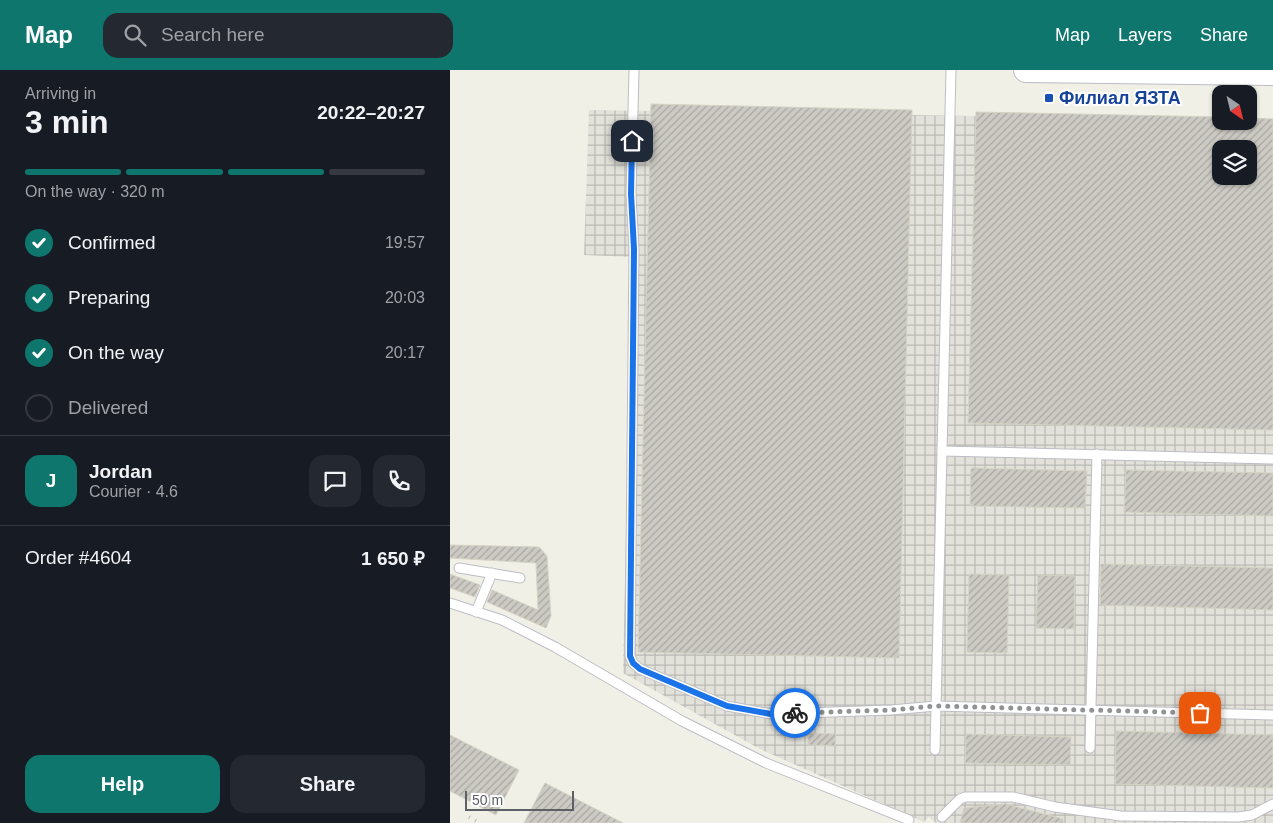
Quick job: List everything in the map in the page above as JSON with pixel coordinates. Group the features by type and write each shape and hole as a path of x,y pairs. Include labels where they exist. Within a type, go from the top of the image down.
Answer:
{"main road":[{"path":"1026,70 1273,73"}],"lane":[{"path":"634,70 631,194 634,249 630,646 630,656 633,663 640,669 727,706 771,714 891,710 936,706 1273,715"},
{"path":"935,750 952,70"},
{"path":"942,451 1273,458"},
{"path":"1090,748 1097,454"},
{"path":"459,568 520,578"},
{"path":"476,612 492,573"},
{"path":"450,603 502,620 555,647 682,721 766,763 909,820"},
{"path":"942,817 960,799 965,797 1013,797 1055,807 1121,816 1238,817 1252,815 1273,804"}],"shaded area":[{"path":"589,110 1212,120 1212,130 1258,130 1258,120 1273,120 1273,823 936,823 929,817 924,822 760,749 623,673 632,257 584,255"}],"building":[{"path":"651,104 912,110 899,658 638,652"},
{"path":"976,112 1212,117 1212,130 1258,130 1258,118 1273,119 1273,430 968,423"},
{"path":"971,468 1087,471 1085,508 970,506"},
{"path":"1126,470 1273,473 1273,516 1124,512"},
{"path":"450,545 539,547 547,556 551,616 546,628 487,602 492,590 538,610 536,563 450,558"},
{"path":"1101,564 1273,568 1273,610 1100,605"},
{"path":"450,574 480,585 475,597 450,588"},
{"path":"969,574 1009,575 1007,653 967,652"},
{"path":"1038,575 1075,576 1074,629 1036,628"},
{"path":"1116,731 1273,735 1273,788 1115,784"},
{"path":"808,733 836,734 835,746 808,745"},
{"path":"966,734 1071,737 1070,765 965,763"},
{"path":"450,735 519,770 496,815 450,791"},
{"path":"545,783 623,823 524,823"},
{"path":"1006,804 1063,819 1063,823 960,823 964,808"}],"railway":[{"path":"469,817 480,823"}],"way so far":[{"path":"795,713 891,710 936,706 1200,713"}],"place":[{"name":"Филиал ЯЗТА","path":"1049,98"}],"route":[{"path":"632,141 631,194 634,249 630,656 633,663 640,669 727,706 771,714 795,713"}]}
